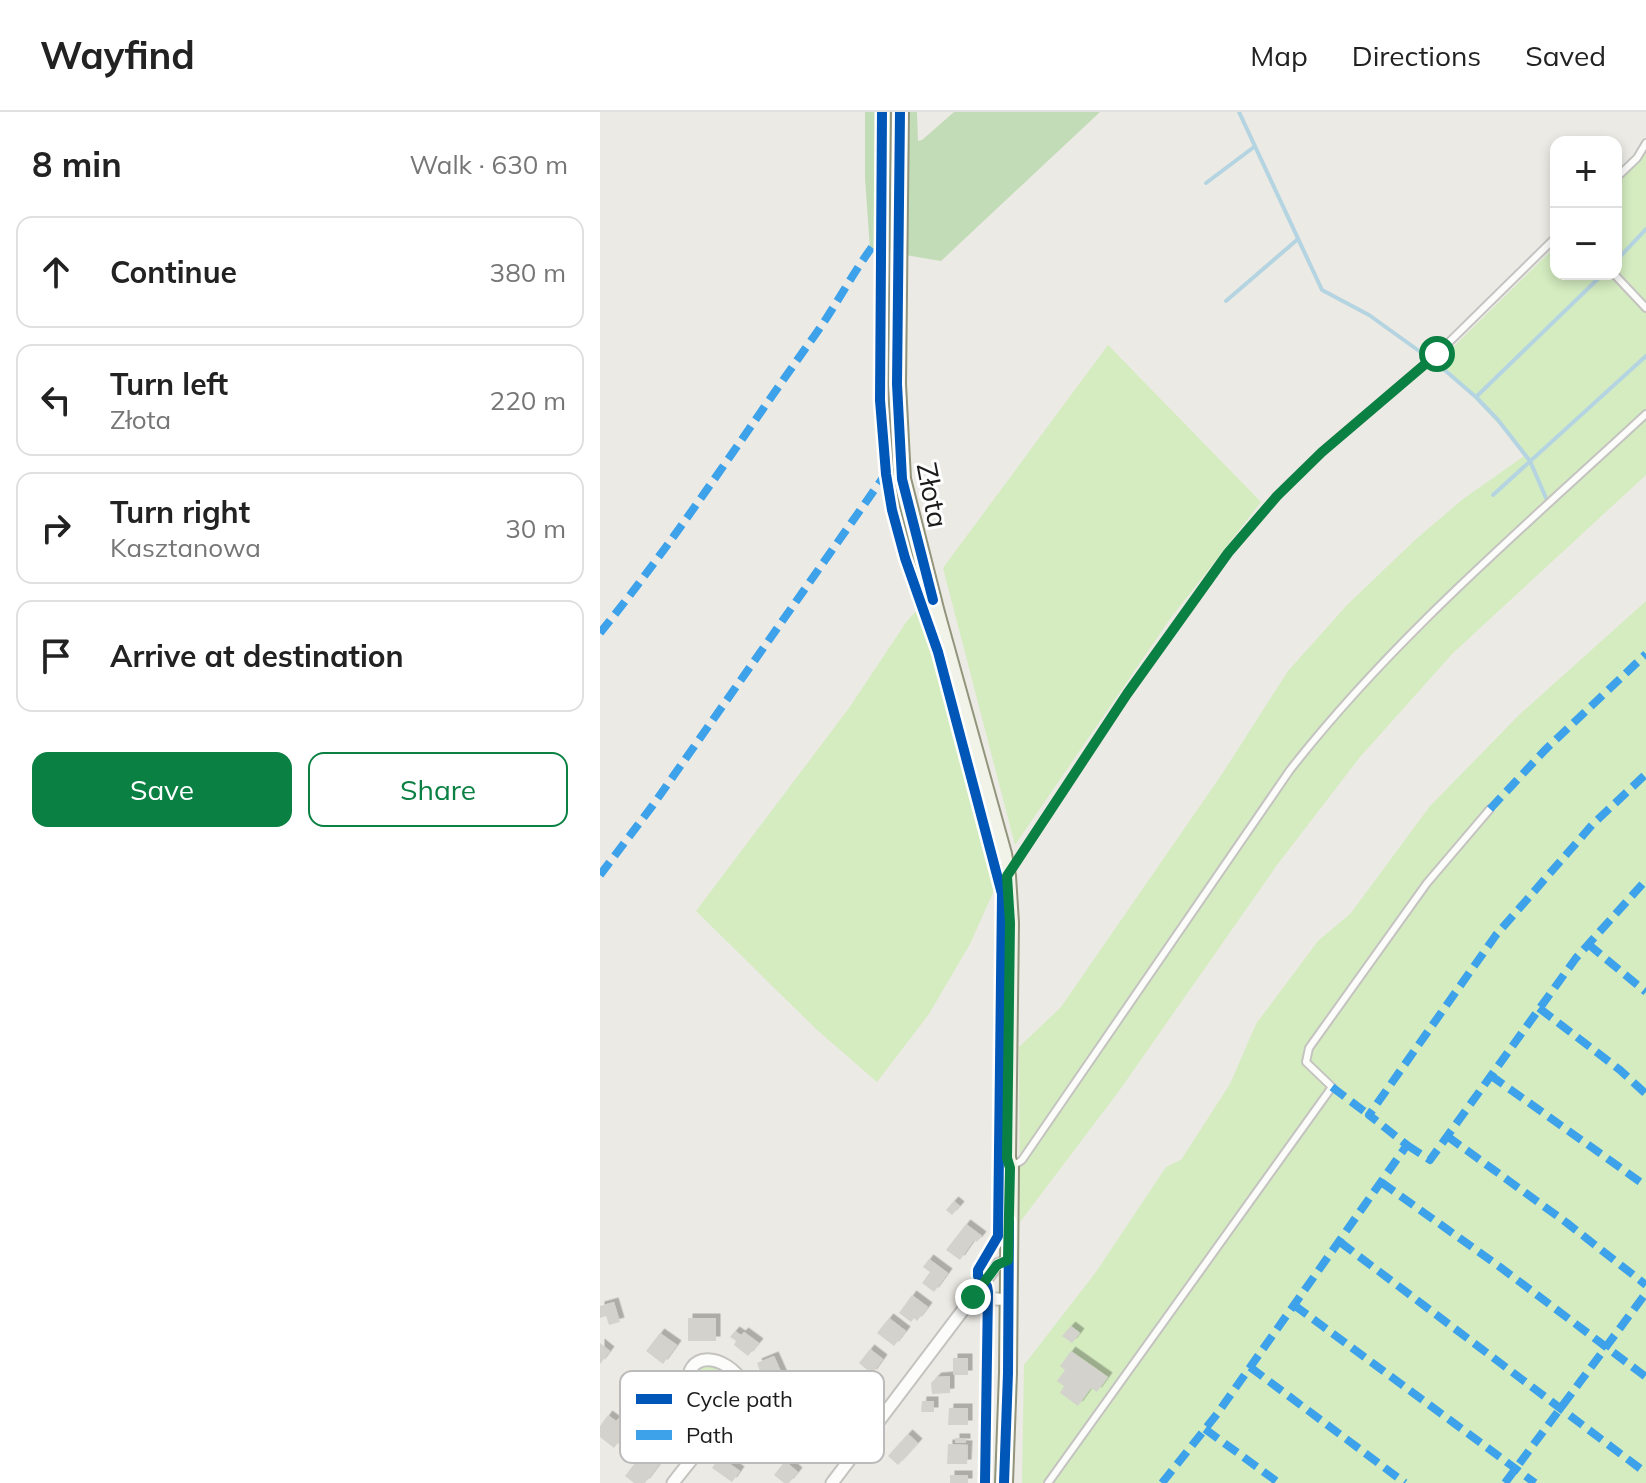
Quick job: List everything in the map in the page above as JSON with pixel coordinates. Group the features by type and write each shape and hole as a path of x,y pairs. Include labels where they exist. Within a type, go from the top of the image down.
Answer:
{"street":[{"name":"Złota","path":"900,112 897,384 902,479 1007,876 1010,923 1007,1158 1010,1168 1004,1483"},
{"path":"884,1414 997,1265 1008,1260"},
{"path":"973,1297 1009,1300"},
{"path":"693,1371 704,1359 715,1359 733,1371"},
{"path":"673,1483 688,1463"},
{"path":"832,1483 847,1463"}],"lane":[{"path":"1622,172 1637,158 1646,143"},
{"path":"1007,876 1127,694 1228,553 1277,496 1322,452 1437,354 1550,243"},
{"path":"1620,280 1646,308"},
{"path":"1010,1168 1022,1160 1290,770 1333,715 1374,669 1435,610 1646,414"},
{"path":"1048,1483 1332,1087 1306,1062 1309,1048 1427,883 1490,809"}],"green space":[{"path":"865,112 917,112 918,141 954,112 1100,112 941,261 870,249 865,178"},
{"path":"1646,143 1646,475 1453,653 1360,757 1277,865 1119,1091 1020,1222 1019,1047 1061,1007 1222,774 1288,671 1347,605 1415,540 1463,499 1527,454 1439,361 1550,252 1550,280 1622,280 1622,178"},
{"path":"1108,345 1261,502 1170,619 1015,845 943,568"},
{"path":"1646,601 1646,1483 1022,1483 1024,1365 1096,1272 1166,1167 1181,1160 1230,1084 1256,1024 1318,941 1351,913 1430,806 1520,714"},
{"path":"920,607 996,886 970,944 929,1014 877,1082 816,1029 696,911 849,708 907,621"},
{"path":"704,1365 725,1371 699,1371"}],"building":[{"path":"954,1201 960,1206 952,1215 946,1210"},
{"path":"966,1224 982,1236 977,1242 974,1240 960,1260 946,1250"},
{"path":"929,1259 948,1273 934,1292 922,1283 930,1272 923,1267"},
{"path":"912,1295 928,1307 917,1321 914,1318 911,1322 899,1313"},
{"path":"614,1302 620,1322 609,1325 606,1316 600,1318 600,1306"},
{"path":"688,1318 716,1318 716,1341 688,1341"},
{"path":"889,1318 906,1331 894,1346 877,1333"},
{"path":"1071,1326 1080,1333 1072,1343 1062,1336"},
{"path":"735,1331 741,1335 744,1332 759,1343 748,1356 734,1345 736,1341 730,1337"},
{"path":"660,1333 677,1345 663,1364 646,1351"},
{"path":"600,1343 610,1351 600,1364"},
{"path":"870,1349 883,1359 874,1371 868,1371 859,1363"},
{"path":"1071,1351 1108,1377 1097,1392 1091,1388 1078,1406 1060,1393 1064,1386 1057,1381 1065,1370 1060,1366"},
{"path":"774,1356 781,1371 760,1371 757,1363"},
{"path":"953,1358 968,1358 968,1375 953,1375"},
{"path":"950,1376 950,1393 932,1394 931,1383 937,1377"},
{"path":"922,1401 934,1401 934,1412 921,1412"},
{"path":"949,1408 968,1408 968,1425 948,1425"},
{"path":"608,1415 616,1421 620,1417 620,1440 614,1448 600,1437 600,1426"},
{"path":"908,1434 918,1443 898,1465 888,1456"},
{"path":"955,1438 966,1438 966,1443 955,1443"},
{"path":"948,1444 968,1445 967,1464 947,1464"},
{"path":"635,1463 660,1463 645,1483 634,1483 625,1476"},
{"path":"716,1463 729,1463 740,1471 732,1482 712,1468"},
{"path":"783,1463 798,1472 789,1483 774,1475"},
{"path":"950,1475 968,1475 968,1483 950,1483"}],"waterway":[{"path":"1239,112 1322,290 1369,315 1440,366 1477,398 1530,461 1546,498"},
{"path":"1206,183 1254,147"},
{"path":"1622,255 1646,229"},
{"path":"1226,301 1298,239"},
{"path":"1478,395 1597,280"},
{"path":"1493,495 1646,356"}],"marked path":[{"path":"600,633 710,486 879,238"},
{"path":"600,875 653,805 887,472"},
{"path":"1490,809 1545,750 1646,654"},
{"path":"1162,1483 1217,1414 1407,1145 1369,1115 1496,935 1592,825 1646,774"},
{"path":"1407,1145 1430,1160 1576,958 1646,880"},
{"path":"1588,944 1646,992"},
{"path":"1539,1008 1620,1070 1646,1094"},
{"path":"1490,1075 1646,1186"},
{"path":"1332,1087 1369,1115"},
{"path":"1447,1136 1646,1285"},
{"path":"1381,1182 1646,1377"},
{"path":"1340,1242 1646,1473"},
{"path":"1505,1483 1646,1293"},
{"path":"1294,1305 1535,1483"},
{"path":"1250,1367 1405,1483"},
{"path":"1205,1429 1279,1483"}],"cycle path":[{"path":"882,112 880,400 886,474 905,558 938,652 1002,894 998,1236 978,1270 978,1276 988,1292 985,1483"},
{"path":"900,112 897,384 902,479 933,600"},
{"path":"1004,1483 1009,1221"}],"route":[{"path":"973,1297 997,1265 1008,1260 1010,923 1007,876 1127,694 1228,553 1277,496 1322,452 1437,354"}]}
